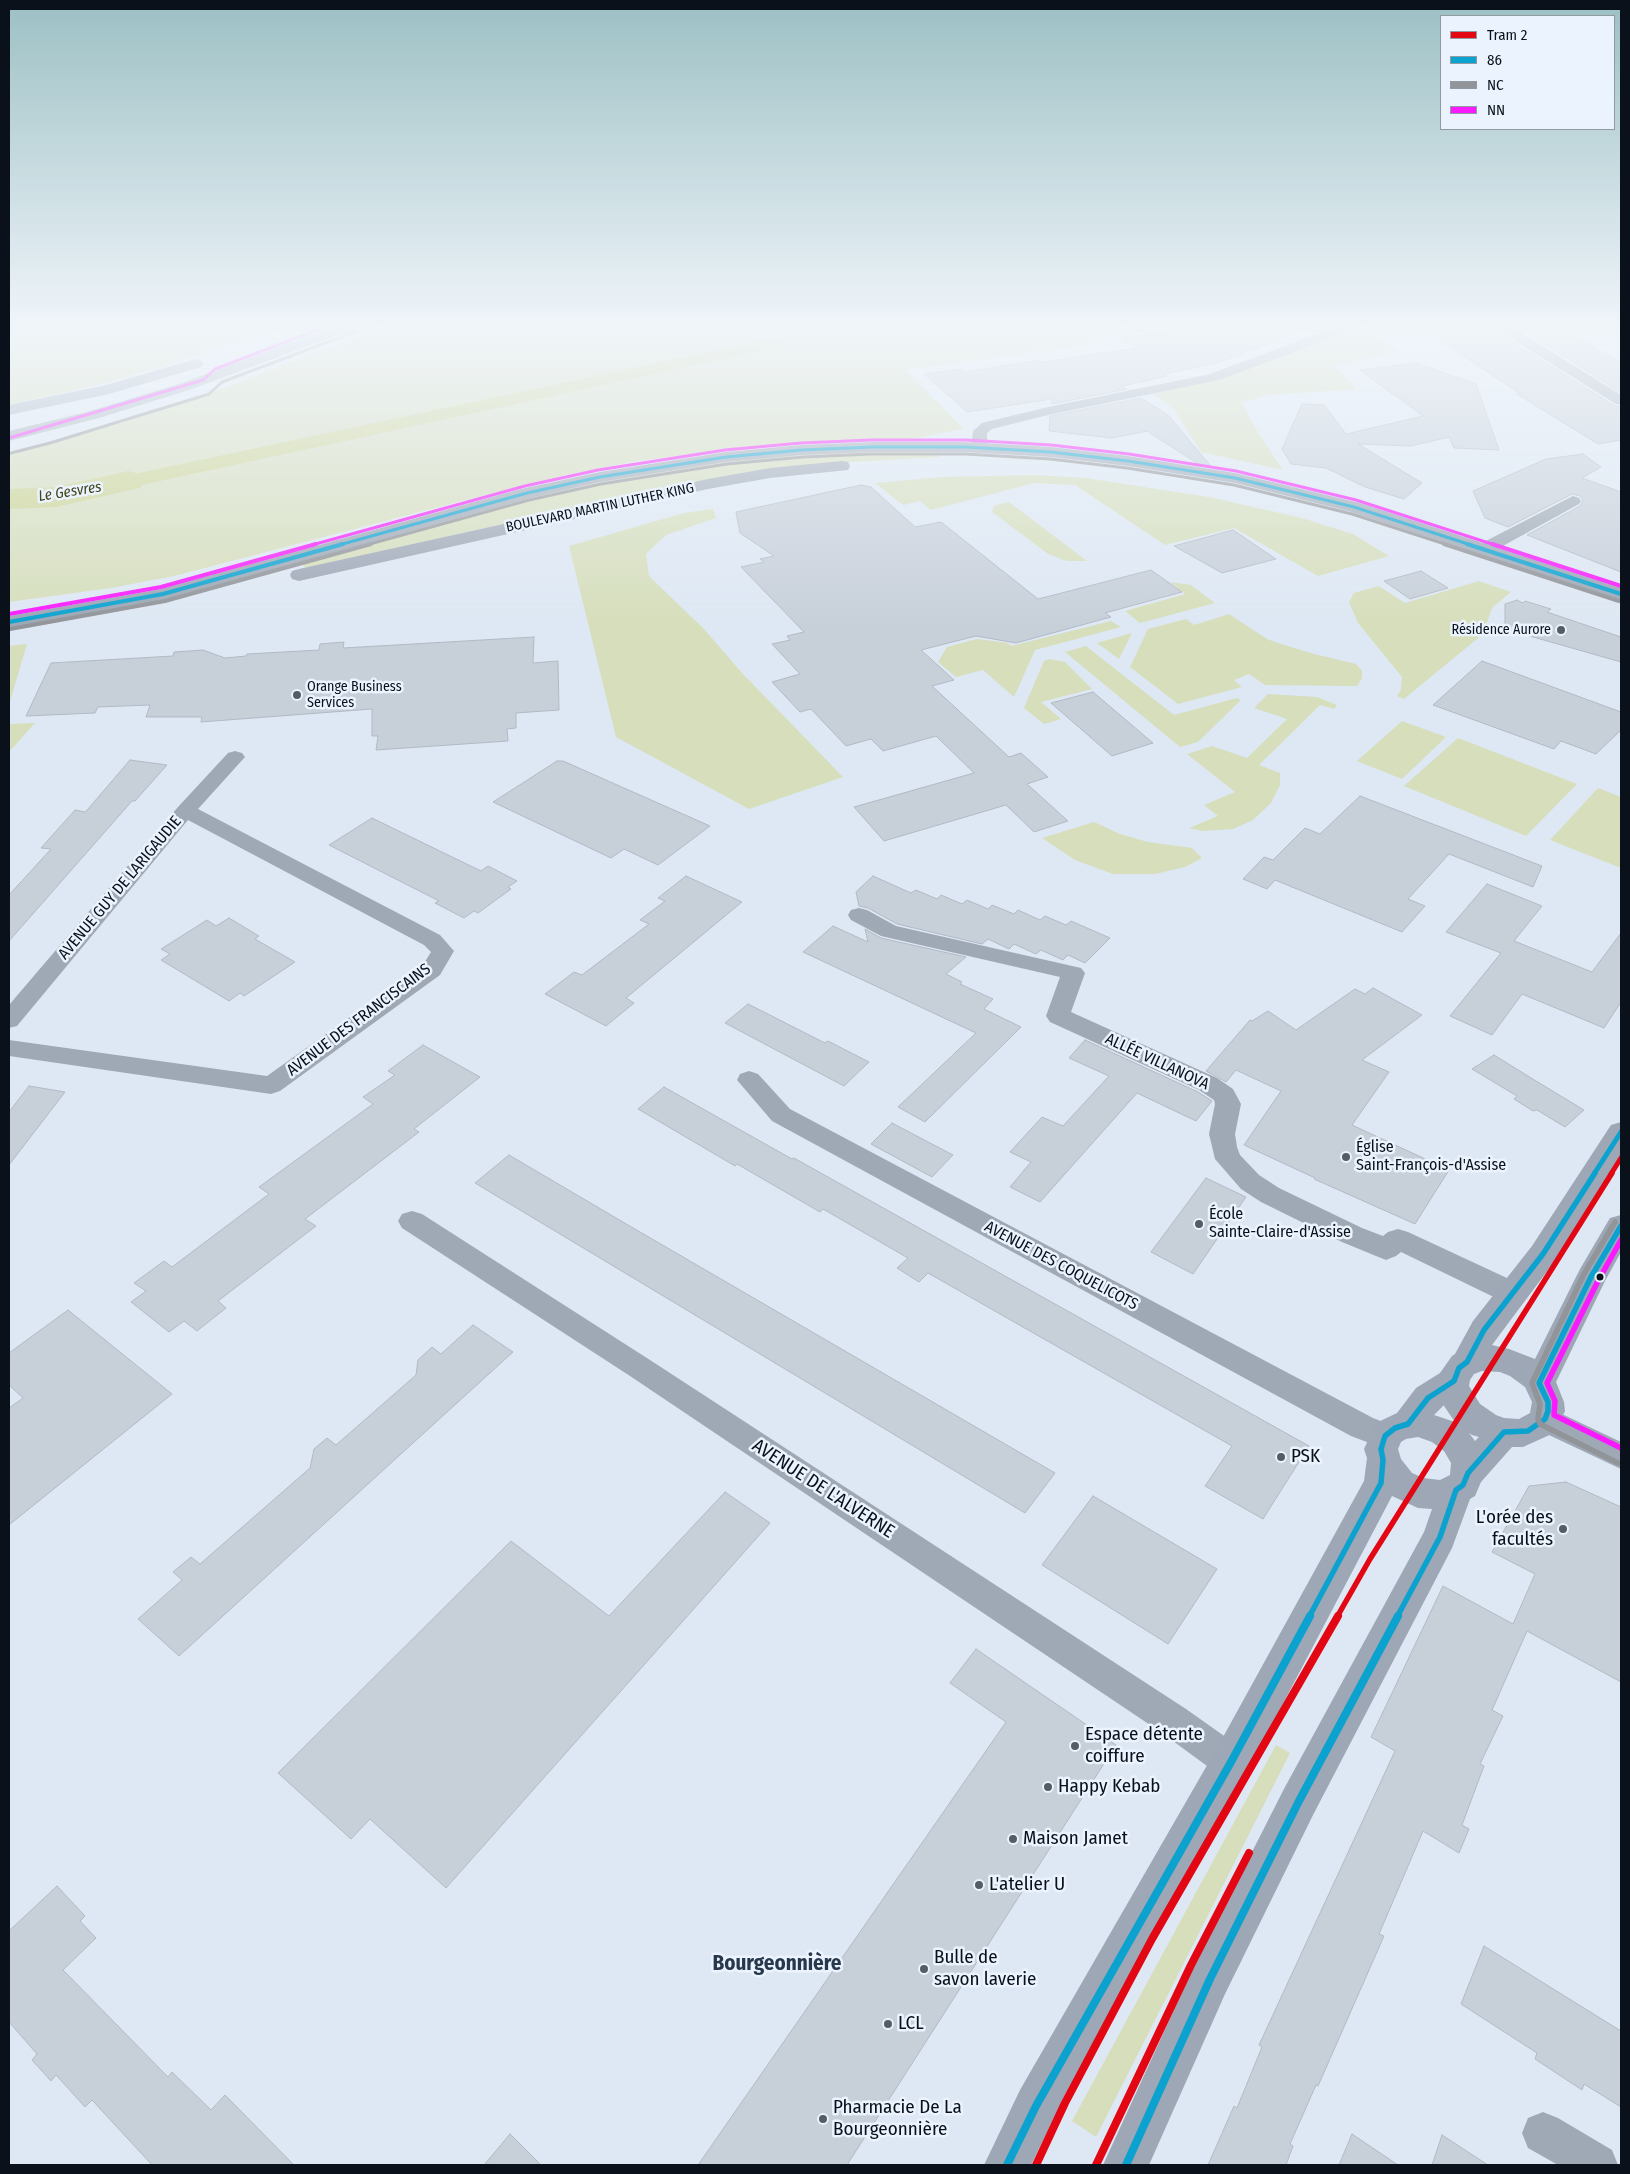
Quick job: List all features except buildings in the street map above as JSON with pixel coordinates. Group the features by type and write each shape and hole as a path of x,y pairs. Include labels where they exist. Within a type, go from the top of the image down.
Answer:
{"highway":[{"path":"9,436 49,425"},
{"path":"9,446 82,425"}],"main road":[{"name":"BOULEVARD MARTIN LUTHER KING","path":"9,622 163,594 527,493 625,472 726,457 802,450 904,446 979,448 1107,458 1232,484"},
{"name":"BOULEVARD MARTIN LUTHER KING","path":"9,636 130,612 649,496 770,473 883,463 1010,463 1232,484"},
{"path":"1232,484 1329,500 1486,548 1621,594"},
{"path":"1232,484 1356,521 1621,610"},
{"path":"1007,2165 1060,2064 1231,1762 1381,1483 1392,1440 1428,1398 1460,1372 1480,1358 1503,1359 1521,1367 1539,1382 1548,1402 1548,1411 1545,1419 1542,1423 1528,1431 1504,1432 1484,1425 1468,1414 1456,1396 1460,1372 1484,1330 1543,1254 1621,1132"},
{"path":"1539,1382 1591,1277 1621,1226"},
{"path":"1126,2165 1210,1979 1299,1801 1440,1537 1462,1482 1468,1463 1464,1453 1449,1435 1429,1426 1392,1440"},
{"path":"1392,1440 1394,1478 1413,1490 1434,1496 1446,1494 1462,1482 1504,1432"}],"street":[{"path":"979,448 980,431 989,425"},
{"path":"1486,548 1573,501"},
{"name":"AVENUE GUY DE LARIGAUDIE","path":"9,1020 185,811 235,758"},
{"name":"AVENUE DES FRANCISCAINS","path":"9,1048 271,1085 432,970 443,951 432,940 185,811"},
{"name":"ALLÉE VILLANOVA","path":"859,915 889,931 1073,973 1058,1016 1208,1084 1224,1095 1228,1104 1222,1134 1224,1147 1228,1159 1250,1182 1270,1195 1380,1247 1386,1249 1398,1239 1512,1293"},
{"name":"AVENUE DES COQUELICOTS","path":"749,1080 781,1115 1354,1422 1392,1440"},
{"name":"AVENUE DE L'ALVERNE","path":"412,1221 631,1362 1174,1721 1231,1762"},
{"path":"1545,1419 1621,1456"},
{"path":"1543,2133 1597,2165"}],"shaded area":[{"path":"113,425 361,425 58,490 56,497 50,504 415,425 960,425 964,429 911,439 800,444 699,453 631,462 566,475 174,576 111,588 9,602 9,455"},
{"path":"1184,425 1254,425 1283,470 1201,452"},
{"path":"833,452 938,452 940,457 834,463 756,472 593,504 306,568 299,562 542,494 603,481 685,467 775,456"},
{"path":"1035,475 1086,478 1209,497 1302,518 1353,534 1389,556 1318,576 1234,528 1165,545 1075,485 1034,483 931,510 920,501 903,505 875,483 941,477"},
{"path":"1009,502 1087,561 1067,561 1048,554 992,512 994,506"},
{"path":"713,509 716,518 666,535 646,554 649,576 704,629 742,673 843,777 749,809 616,737 569,546 684,513"},
{"path":"1479,581 1511,592 1492,608 1483,634 1404,699 1397,696 1401,690 1402,677 1358,623 1349,602 1354,593 1379,586 1405,603"},
{"path":"1170,582 1191,585 1215,603 1140,623 1125,611 1185,594"},
{"path":"1229,614 1267,639 1314,654 1356,664 1362,671 1362,678 1357,686 1265,685 1249,674 1234,680 1242,687 1178,704 1130,667 1148,629 1186,619 1194,625"},
{"path":"1111,621 1121,627 1035,650 1014,697 983,670 956,677 938,662 947,647 977,639 1008,643 1011,646"},
{"path":"1132,633 1119,659 1097,643"},
{"path":"27,644 9,705 9,646"},
{"path":"1086,646 1174,715 1237,698 1241,700 1198,742 1180,747 1065,652"},
{"path":"1049,659 1065,662 1092,689 1041,702 1061,719 1044,724 1024,708 1044,661"},
{"path":"1268,694 1317,697 1337,705 1334,709 1320,705 1259,765 1280,773 1280,785 1271,803 1253,820 1233,829 1203,831 1189,828 1218,816 1204,805 1235,792 1187,754 1212,746 1247,758 1287,719 1254,708"},
{"path":"1402,721 1446,737 1402,779 1357,761"},
{"path":"35,723 9,752 9,724"},
{"path":"1458,738 1577,784 1526,836 1404,786"},
{"path":"1598,788 1621,797 1621,868 1550,840"},
{"path":"1094,822 1120,834 1148,842 1192,848 1202,858 1185,867 1155,874 1113,874 1075,860 1042,838"},
{"path":"1276,1745 1290,1753 1096,2137 1072,2121"}],"water":[{"path":"361,425 417,425 49,505 56,497 58,490"}],"waterway":[{"name":"Le Gesvres","path":"9,499 56,497 128,481"}],"tram line":[{"name":"2","path":"1036,2165 1065,2103 1152,1939 1370,1559 1621,1158"},
{"name":"2","path":"1096,2165 1191,1965 1249,1853"}],"transit line":[{"name":"NN","path":"9,438 51,425"},
{"name":"NC","path":"11,453 107,425"},
{"name":"NN","path":"9,614 161,587 525,486 598,470 725,450 801,443 872,440 966,440 1051,445 1129,454 1236,471 1356,500 1621,586"},
{"name":"86","path":"9,622 163,594 527,493 600,477 726,457 802,450 872,447 966,447 1051,452 1128,461 1235,478 1354,507 1621,594"},
{"name":"NC","path":"10,629 165,601 529,500 601,484 727,464 803,457 872,454 966,454 1050,459 1127,468 1234,485 1352,514 1619,601"},
{"name":"86","path":"1007,2165 1036,2106 1231,1762 1381,1483 1383,1460 1381,1449 1385,1436 1395,1428 1408,1424 1428,1398 1454,1381 1459,1368 1467,1362 1484,1330 1543,1254 1621,1132"},
{"name":"NC","path":"1615,1222 1584,1274 1532,1383 1540,1404 1538,1419 1540,1424 1618,1463"},
{"name":"86","path":"1126,2165 1210,1979 1299,1801 1440,1537 1456,1490 1463,1485 1468,1473 1504,1432 1528,1431 1545,1419 1548,1411 1548,1402 1539,1383 1591,1277 1621,1226"},
{"name":"NN","path":"1621,1240 1598,1281 1547,1383 1555,1401 1554,1415 1621,1448"}],"place":[{"name":"Résidence Aurore","path":"1561,630"},
{"name":"Orange Business Services","path":"297,695"},
{"name":"Église Saint-François-d'Assise","path":"1346,1157"},
{"name":"École Sainte-Claire-d'Assise","path":"1199,1224"},
{"name":"PSK","path":"1281,1457"},
{"name":"L'orée des facultés","path":"1563,1529"},
{"name":"Espace détente coiffure","path":"1075,1746"},
{"name":"Happy Kebab","path":"1048,1787"},
{"name":"Maison Jamet","path":"1013,1839"},
{"name":"L'atelier U","path":"979,1885"},
{"name":"Bulle de savon laverie","path":"924,1969"},
{"name":"LCL","path":"888,2024"},
{"name":"Pharmacie De La Bourgeonnière","path":"823,2119"}],"district":[{"name":"Bourgeonnière","path":"777,1964"}]}
